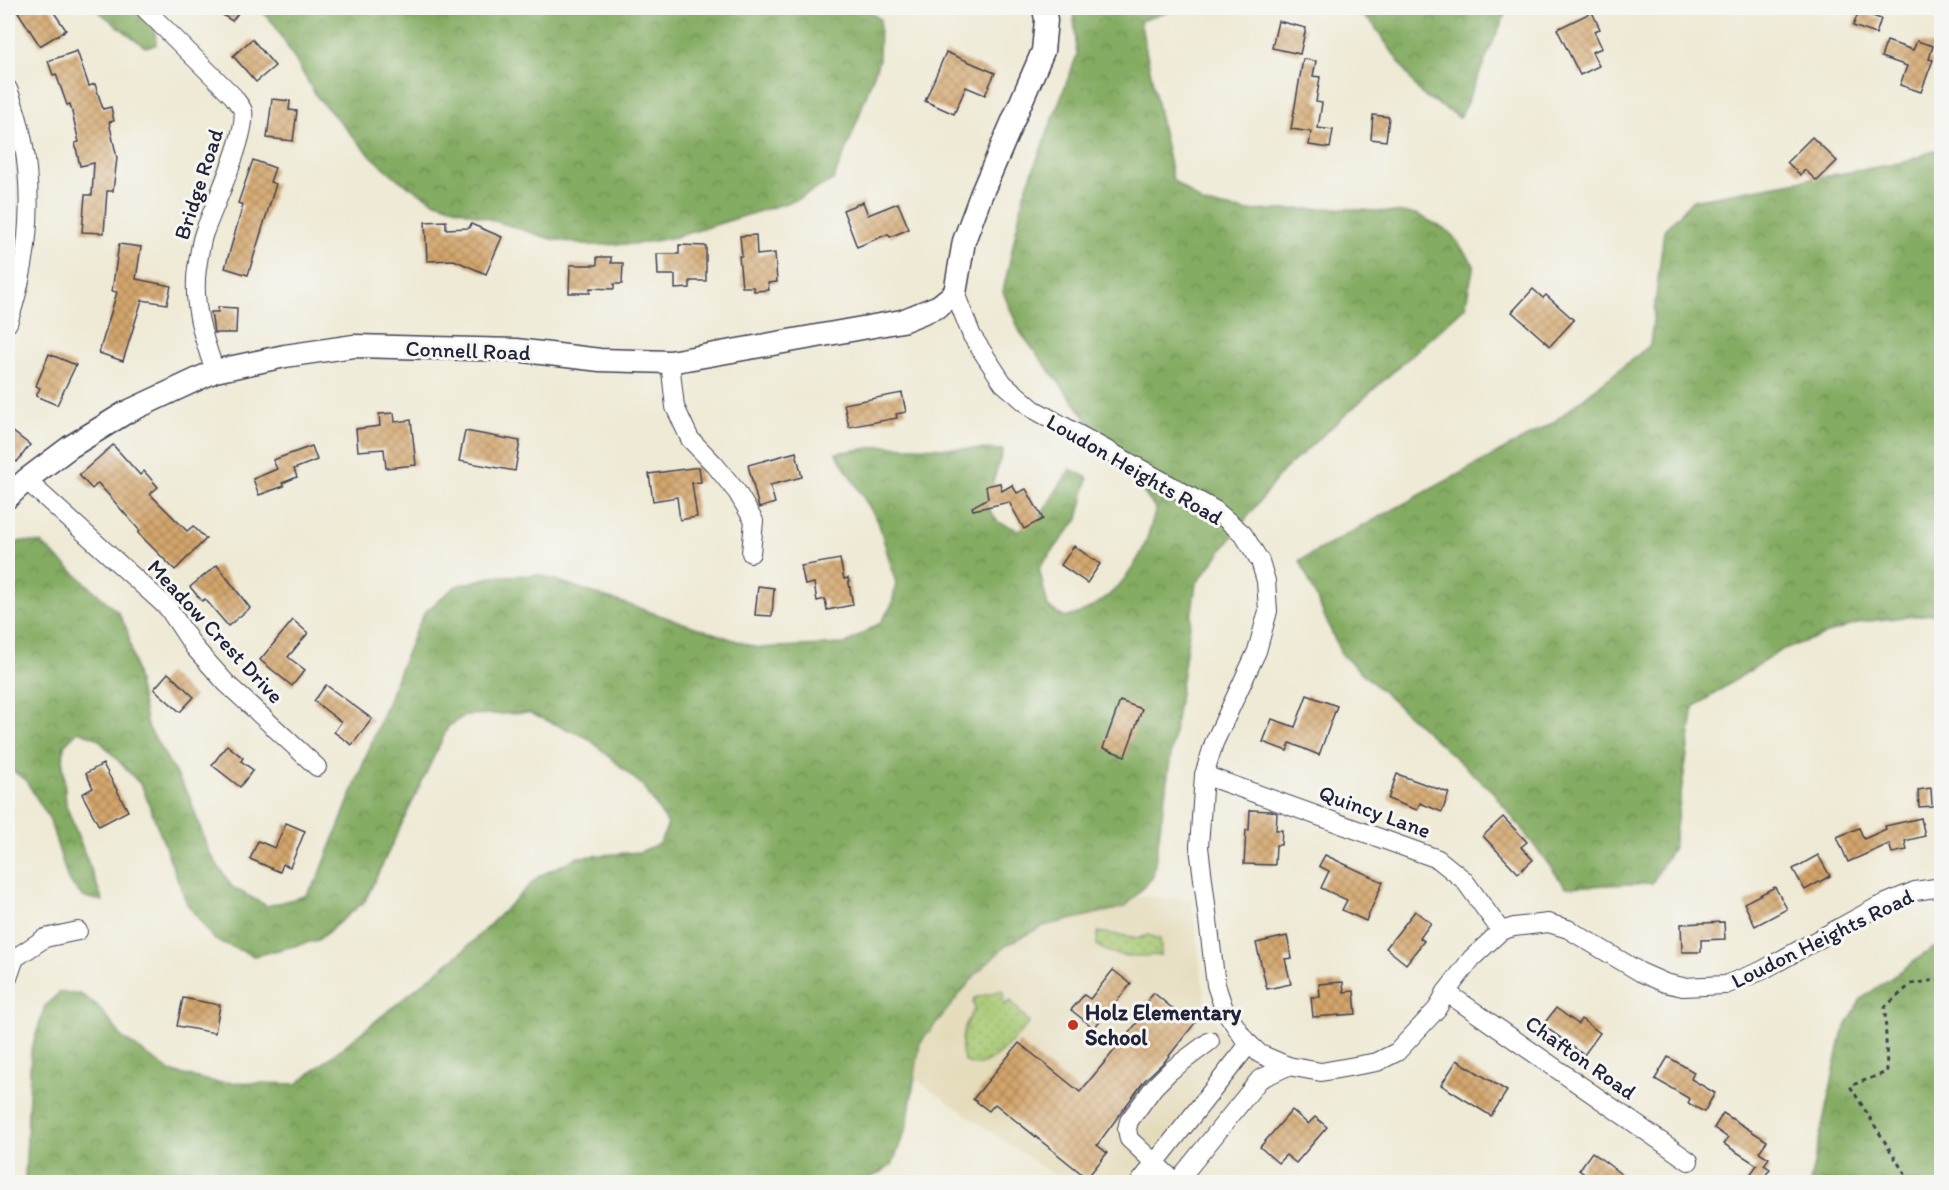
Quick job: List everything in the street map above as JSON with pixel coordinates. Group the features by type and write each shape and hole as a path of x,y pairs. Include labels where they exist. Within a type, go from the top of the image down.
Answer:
{"main road":[{"path":"955,293 964,241 981,195 1043,51 1046,20 1044,8"},
{"name":"Connell Road","path":"8,497 26,480 70,447 125,413 215,371 285,356 354,346 516,350 600,360 670,363 902,321 939,306 955,293"}],"street":[{"name":"Bridge Road","path":"146,9 233,96 243,111 242,129 237,149 203,236 196,271 196,308 215,371"},
{"path":"8,89 16,111 25,155 29,205 25,258 8,323"},
{"name":"Loudon Heights Road","path":"955,293 972,336 997,374 1033,409 1215,510 1243,534 1260,561 1266,581 1268,611 1257,651 1214,743 1204,775 1199,847 1216,985 1224,1009 1249,1044 1260,1054 1288,1066 1321,1071 1377,1062 1397,1052 1437,1010 1446,992 1472,958 1501,931 1531,924 1548,923 1568,929 1640,972 1665,983 1683,987 1725,985 1761,971 1879,906 1915,891 1941,887"},
{"path":"670,363 675,407 690,439 737,492 754,521 752,553"},
{"name":"Meadow Crest Drive","path":"26,480 168,608 194,647 227,684 317,766"},
{"name":"Quincy Lane","path":"1204,775 1438,859 1464,880 1501,931"},
{"path":"8,978 15,958 45,938 78,931"},
{"name":"Chafton Road","path":"1446,992 1689,1161"},
{"path":"1210,1041 1170,1071 1154,1087 1129,1121 1127,1129 1130,1139 1154,1164 1176,1182 1260,1079 1288,1066"},
{"path":"1140,1182 1249,1044"}],"path":[{"path":"1910,1182 1850,1086 1887,1072 1885,1007 1911,984 1941,980"}],"shaded area":[{"name":"Holz Elementary School","path":"1018,894 1192,898 1206,1009 1230,1041 1262,1068 1170,1182 1064,1182 898,1067"}],"green space":[{"path":"94,8 154,8 156,45 145,47"},
{"path":"259,8 864,8 880,19 879,60 833,180 796,200 676,237 637,244 591,245 551,239 433,201 400,181 370,155 317,97 274,24"},
{"path":"1073,8 1181,8 1140,21 1173,180 1204,204 1248,211 1334,208 1417,214 1450,232 1474,265 1465,307 1282,472 1196,584 1153,877 1125,907 1043,926 1008,944 977,973 920,1043 907,1126 892,1165 864,1182 22,1182 25,1179 31,1051 45,1006 60,992 80,994 97,1005 123,1038 172,1072 215,1082 297,1084 464,950 539,876 578,857 640,852 660,843 668,824 643,786 588,738 529,713 465,715 448,727 365,901 318,940 254,956 215,940 187,904 142,786 97,738 78,731 64,745 66,805 103,901 83,897 68,880 49,818 25,779 8,768 8,547 21,541 41,543 118,612 127,629 147,725 189,796 209,852 232,887 267,906 305,896 318,879 414,634 425,612 456,586 495,576 540,575 758,648 845,644 880,623 892,605 896,583 878,521 836,453 883,446 1003,450 986,504 998,522 1019,530 1037,521 1070,469 1088,478 1078,519 1039,568 1048,607 1065,618 1078,614 1110,594 1135,565 1146,543 1156,509 1020,332 1003,292 1024,194 1077,55"},
{"path":"1352,8 1508,8 1460,118 1421,94 1373,24"},
{"path":"1941,148 1941,613 1861,622 1781,650 1694,707 1673,847 1652,883 1566,887 1493,792 1341,654 1300,560 1551,424 1650,345 1664,230 1693,200 1905,162"},
{"path":"1098,932 1140,938 1148,935 1160,939 1161,955 1128,956 1111,953 1097,945"},
{"path":"1941,945 1941,1182 1810,1182 1842,1034 1861,999"},
{"path":"1003,990 1004,1005 1011,1001 1029,1023 990,1061 972,1064 964,1060 962,1039 965,1026 975,1009 974,998"}],"building":[{"path":"24,8 51,8 66,30 40,46 18,12"},
{"path":"212,8 242,8 232,21"},
{"path":"1859,11 1881,19 1876,34 1853,26"},
{"path":"1592,12 1600,29 1594,31 1602,48 1592,52 1599,66 1580,75 1557,29"},
{"path":"1278,21 1306,28 1300,54 1272,48"},
{"path":"252,39 275,66 256,82 233,56"},
{"path":"1887,41 1913,50 1917,41 1933,46 1929,59 1933,60 1921,92 1900,85 1907,66 1881,57"},
{"path":"77,51 89,86 95,84 103,109 111,107 114,121 109,122 117,158 113,191 107,191 104,233 82,232 85,195 92,195 94,163 80,166 75,143 79,142 70,104 67,105 56,74 53,75 48,61"},
{"path":"946,52 995,73 985,95 966,87 954,114 925,101"},
{"path":"1303,59 1316,61 1313,76 1320,77 1316,102 1322,103 1318,128 1333,130 1330,148 1309,145 1311,132 1291,129"},
{"path":"272,99 290,101 289,110 297,111 293,141 267,138"},
{"path":"1373,115 1389,117 1386,141 1371,139"},
{"path":"1812,137 1837,161 1817,181 1805,170 1800,175 1787,162"},
{"path":"253,160 275,168 270,182 276,184 248,275 225,268 243,205 238,203"},
{"path":"863,202 868,215 898,203 909,229 890,237 888,234 857,247 843,210"},
{"path":"446,221 446,229 469,228 471,224 502,237 486,274 454,260 427,261 425,222"},
{"path":"756,235 757,255 775,253 777,282 768,283 769,290 754,291 753,287 742,287 740,236"},
{"path":"119,244 141,247 136,279 171,286 167,304 142,300 123,361 99,353 117,292 112,291"},
{"path":"679,245 706,246 706,281 690,281 690,288 675,289 675,275 658,275 657,254 679,254"},
{"path":"597,257 611,257 611,263 623,263 622,284 614,284 614,289 590,288 590,293 569,293 570,265 597,265"},
{"path":"1533,289 1543,298 1546,295 1574,320 1550,346 1512,312"},
{"path":"218,307 237,308 236,333 214,333 211,312 218,312"},
{"path":"49,354 76,365 57,405 36,396 40,388 36,386"},
{"path":"902,393 906,412 896,414 897,418 849,427 844,404"},
{"path":"394,413 395,422 411,420 416,465 386,468 384,449 358,451 356,429 380,426 379,414"},
{"path":"8,428 30,445 17,462 8,455"},
{"path":"465,431 520,441 515,471 459,461"},
{"path":"113,445 140,475 144,471 158,487 150,494 187,531 193,526 206,539 175,570 138,533 140,531 98,483 92,489 79,475"},
{"path":"312,446 317,460 294,469 297,477 282,483 284,486 259,495 253,479 277,469 273,460"},
{"path":"796,452 802,477 770,485 775,503 759,508 748,465"},
{"path":"699,467 701,482 692,483 697,517 680,520 677,497 653,501 649,474"},
{"path":"1000,483 1002,491 1012,485 1017,493 1026,489 1043,519 1024,529 1009,502 973,510 972,507 988,498 986,486"},
{"path":"1074,546 1100,564 1087,583 1061,565"},
{"path":"840,559 844,579 848,578 853,605 827,610 825,599 817,601 814,583 805,585 801,566"},
{"path":"217,565 250,608 228,626 205,599 202,601 190,587"},
{"path":"758,586 774,588 772,616 755,615"},
{"path":"293,620 308,633 288,657 305,670 292,686 260,660"},
{"path":"168,673 194,697 180,712 154,689"},
{"path":"326,685 372,719 352,745 334,732 341,722 314,701"},
{"path":"1307,695 1337,706 1319,755 1290,743 1287,751 1263,742 1272,719 1295,727"},
{"path":"1120,701 1142,709 1125,756 1103,748"},
{"path":"227,745 243,758 241,761 253,770 240,787 212,765"},
{"path":"103,764 128,811 99,826 82,794 93,788 86,773"},
{"path":"1397,774 1449,793 1442,812 1420,803 1417,810 1388,799"},
{"path":"1931,788 1932,806 1919,807 1918,790"},
{"path":"1250,810 1277,813 1276,830 1282,830 1281,845 1276,845 1275,865 1244,864"},
{"path":"1503,817 1527,842 1521,847 1533,860 1518,873 1483,836"},
{"path":"1921,818 1925,836 1905,841 1907,850 1892,853 1889,844 1848,862 1837,837 1859,828 1864,839 1886,829 1885,826"},
{"path":"286,823 305,831 290,867 283,864 280,872 250,859 258,841 275,848"},
{"path":"1325,855 1383,882 1366,921 1342,910 1347,900 1321,888 1329,871 1319,866"},
{"path":"1818,855 1830,876 1805,890 1793,869"},
{"path":"1775,887 1787,909 1755,926 1744,903"},
{"path":"1415,911 1431,923 1420,938 1424,941 1406,964 1386,948"},
{"path":"1724,922 1725,939 1701,940 1701,952 1682,952 1681,924"},
{"path":"1287,936 1292,958 1285,959 1291,984 1267,989 1256,943"},
{"path":"1113,970 1131,984 1094,1028 1071,1010 1084,995 1090,999"},
{"path":"1343,982 1344,992 1354,991 1356,1014 1313,1017 1311,997 1320,997 1319,984"},
{"path":"1154,993 1179,1014 1181,1012 1195,1023 1165,1061 1145,1080 1097,1145 1107,1153 1087,1178 995,1104 989,1111 973,1099 1019,1043 1080,1092 1146,1012 1141,1008"},
{"path":"183,998 220,1005 215,1033 177,1026"},
{"path":"1556,1008 1578,1024 1581,1019 1600,1033 1584,1055 1543,1025"},
{"path":"1668,1057 1694,1072 1691,1079 1715,1093 1704,1112 1688,1103 1690,1099 1655,1079"},
{"path":"1457,1060 1507,1091 1491,1116 1441,1085"},
{"path":"1292,1110 1308,1124 1315,1117 1327,1127 1296,1163 1286,1155 1278,1163 1260,1147"},
{"path":"1723,1113 1767,1141 1759,1152 1769,1158 1764,1165 1770,1169 1761,1182 1745,1182 1757,1165 1724,1144 1728,1138 1714,1128"},
{"path":"1592,1152 1621,1174 1614,1182 1595,1182 1579,1170"}],"place":[{"name":"Holz Elementary School","path":"1073,1025"}]}
